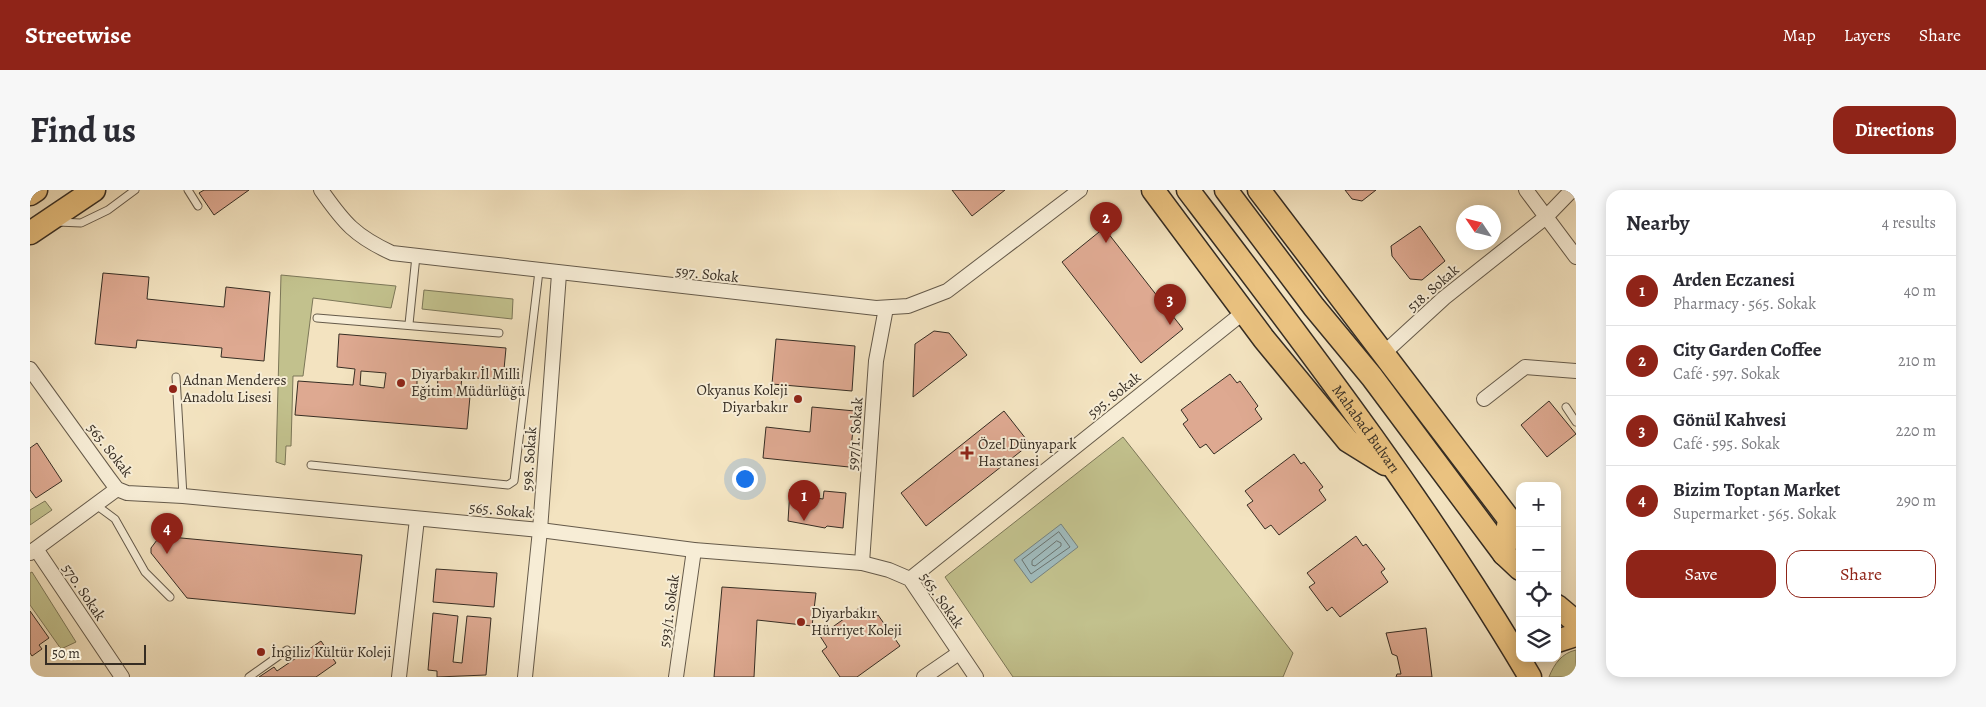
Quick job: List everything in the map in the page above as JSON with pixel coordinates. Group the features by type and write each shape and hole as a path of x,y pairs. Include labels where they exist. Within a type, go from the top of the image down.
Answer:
{"main road":[{"path":"30,194 36,190"},
{"path":"38,228 94,190"},
{"path":"1153,190 1244,312 1348,441 1396,472"},
{"name":"Mahabad Bulvarı","path":"1188,190 1273,302 1396,472 1487,604 1530,677"},
{"path":"1226,190 1512,561"},
{"path":"1258,190 1509,519 1512,561"},
{"path":"1561,609 1576,622"},
{"path":"1561,640 1576,634"},
{"path":"1530,677 1537,662"}],"street":[{"name":"597. Sokak","path":"321,190 344,222 368,242 392,253 559,274 886,308 908,306 947,291 1080,190"},
{"path":"1526,190 1576,257"},
{"name":"518. Sokak","path":"1384,353 1444,298 1546,217 1572,190"},
{"name":"598. Sokak","path":"525,677 540,530 559,274"},
{"name":"597/1. Sokak","path":"862,563 876,361 886,308"},
{"name":"595. Sokak","path":"910,579 1244,312"},
{"path":"1484,399 1525,367 1576,371"},
{"name":"565. Sokak","path":"30,369 117,489 127,493 183,496 540,530 694,550 862,563 889,570 910,579 976,677"},
{"path":"33,551 117,489"},
{"path":"399,677 417,519"},
{"name":"593/1. Sokak","path":"676,677 694,550"},
{"name":"570. Sokak","path":"33,551 122,677"},
{"path":"924,677 959,653"}],"lane":[{"path":"38,228 81,223 108,210 135,190"},
{"path":"188,190 198,206"},
{"path":"409,324 416,256"},
{"path":"311,465 508,485 514,481 539,271"},
{"path":"317,318 409,324 499,333"},
{"path":"176,377 183,496"},
{"path":"1566,407 1576,422"},
{"path":"96,505 115,519 145,572 170,597"},
{"path":"249,677 287,650"}],"shaded area":[{"path":"281,275 396,286 391,308 313,298 303,376 293,376 291,446 286,446 285,465 276,462"},
{"path":"424,290 513,299 512,319 422,309"},
{"path":"1123,437 1293,653 1283,677 1013,677 945,577"},
{"path":"45,501 52,510 30,525 30,510"},
{"path":"32,572 76,642 61,649 30,605 30,573"},
{"path":"1576,650 1576,677 1549,677 1558,662 1561,662 1561,658 1571,651"}],"water":[{"path":"1061,524 1078,547 1031,583 1014,560"}],"building":[{"path":"204,190 249,190 214,215 199,193"},
{"path":"952,190 1005,190 972,216"},
{"path":"1345,190 1376,190 1362,201 1352,199"},
{"path":"1420,226 1445,261 1422,280 1410,279 1392,256 1391,246"},
{"path":"1104,228 1183,329 1141,363 1062,262"},
{"path":"103,273 149,277 147,299 224,307 226,287 270,292 264,361 221,357 222,348 137,340 136,348 95,344"},
{"path":"934,331 949,333 967,355 913,397 915,344"},
{"name":"Diyarbakır İl Milli Eğitim Müdürlüğü","path":"339,334 506,348 503,380 462,377 460,396 470,396 467,429 295,415 298,381 353,385 355,369 337,367","holes":["361,371 386,373 384,388 360,385","417,376 438,377 437,393 417,393"]},
{"path":"776,339 855,346 852,391 772,384"},
{"path":"1230,374 1237,383 1240,381 1258,406 1255,409 1262,419 1214,454 1206,444 1200,448 1183,424 1188,420 1181,410"},
{"path":"1549,401 1576,434 1547,457 1521,425"},
{"path":"812,407 855,411 849,467 763,458 766,427 810,432"},
{"path":"1004,411 1030,444 926,526 901,493"},
{"path":"37,443 62,481 36,498 30,490 30,448"},
{"path":"1294,454 1301,464 1304,462 1323,487 1319,490 1326,500 1279,535 1271,525 1265,529 1247,505 1253,501 1245,491"},
{"path":"790,489 816,491 816,498 823,499 824,491 846,493 843,528 827,526 825,528 788,521"},
{"path":"160,536 362,555 355,614 187,598 151,553 151,548"},
{"path":"1356,536 1363,546 1366,544 1385,569 1381,572 1388,582 1340,617 1332,607 1327,611 1309,587 1315,583 1307,573"},
{"path":"436,569 497,573 494,607 433,602"},
{"path":"722,587 816,593 812,626 757,620 754,677 714,677"},
{"path":"862,606 871,619 878,615 900,646 857,677 840,677 822,651 827,647 820,636"},
{"path":"30,611 49,638 39,645 42,649 32,656 30,653"},
{"path":"433,613 458,616 453,662 462,663 467,616 491,618 486,675 437,677 437,671 428,670"},
{"path":"1426,628 1432,677 1396,677 1397,674 1401,674 1397,656 1392,654 1386,633"},
{"path":"321,641 336,663 316,677 259,677 274,667 277,671"}],"place":[{"name":"City Garden Coffee","path":"1106,243"},
{"name":"Gönül Kahvesi","path":"1170,325"},
{"name":"Diyarbakır İl Milli Eğitim Müdürlüğü","path":"401,383"},
{"name":"Adnan Menderes Anadolu Lisesi","path":"173,389"},
{"name":"Okyanus Koleji Diyarbakır","path":"798,399"},
{"name":"Özel Dünyapark Hastanesi","path":"967,453"},
{"name":"Arden Eczanesi","path":"804,521"},
{"name":"Bizim Toptan Market","path":"167,554"},
{"name":"Diyarbakır Hürriyet Koleji","path":"801,622"},
{"name":"İngiliz Kültür Koleji","path":"261,652"}]}
